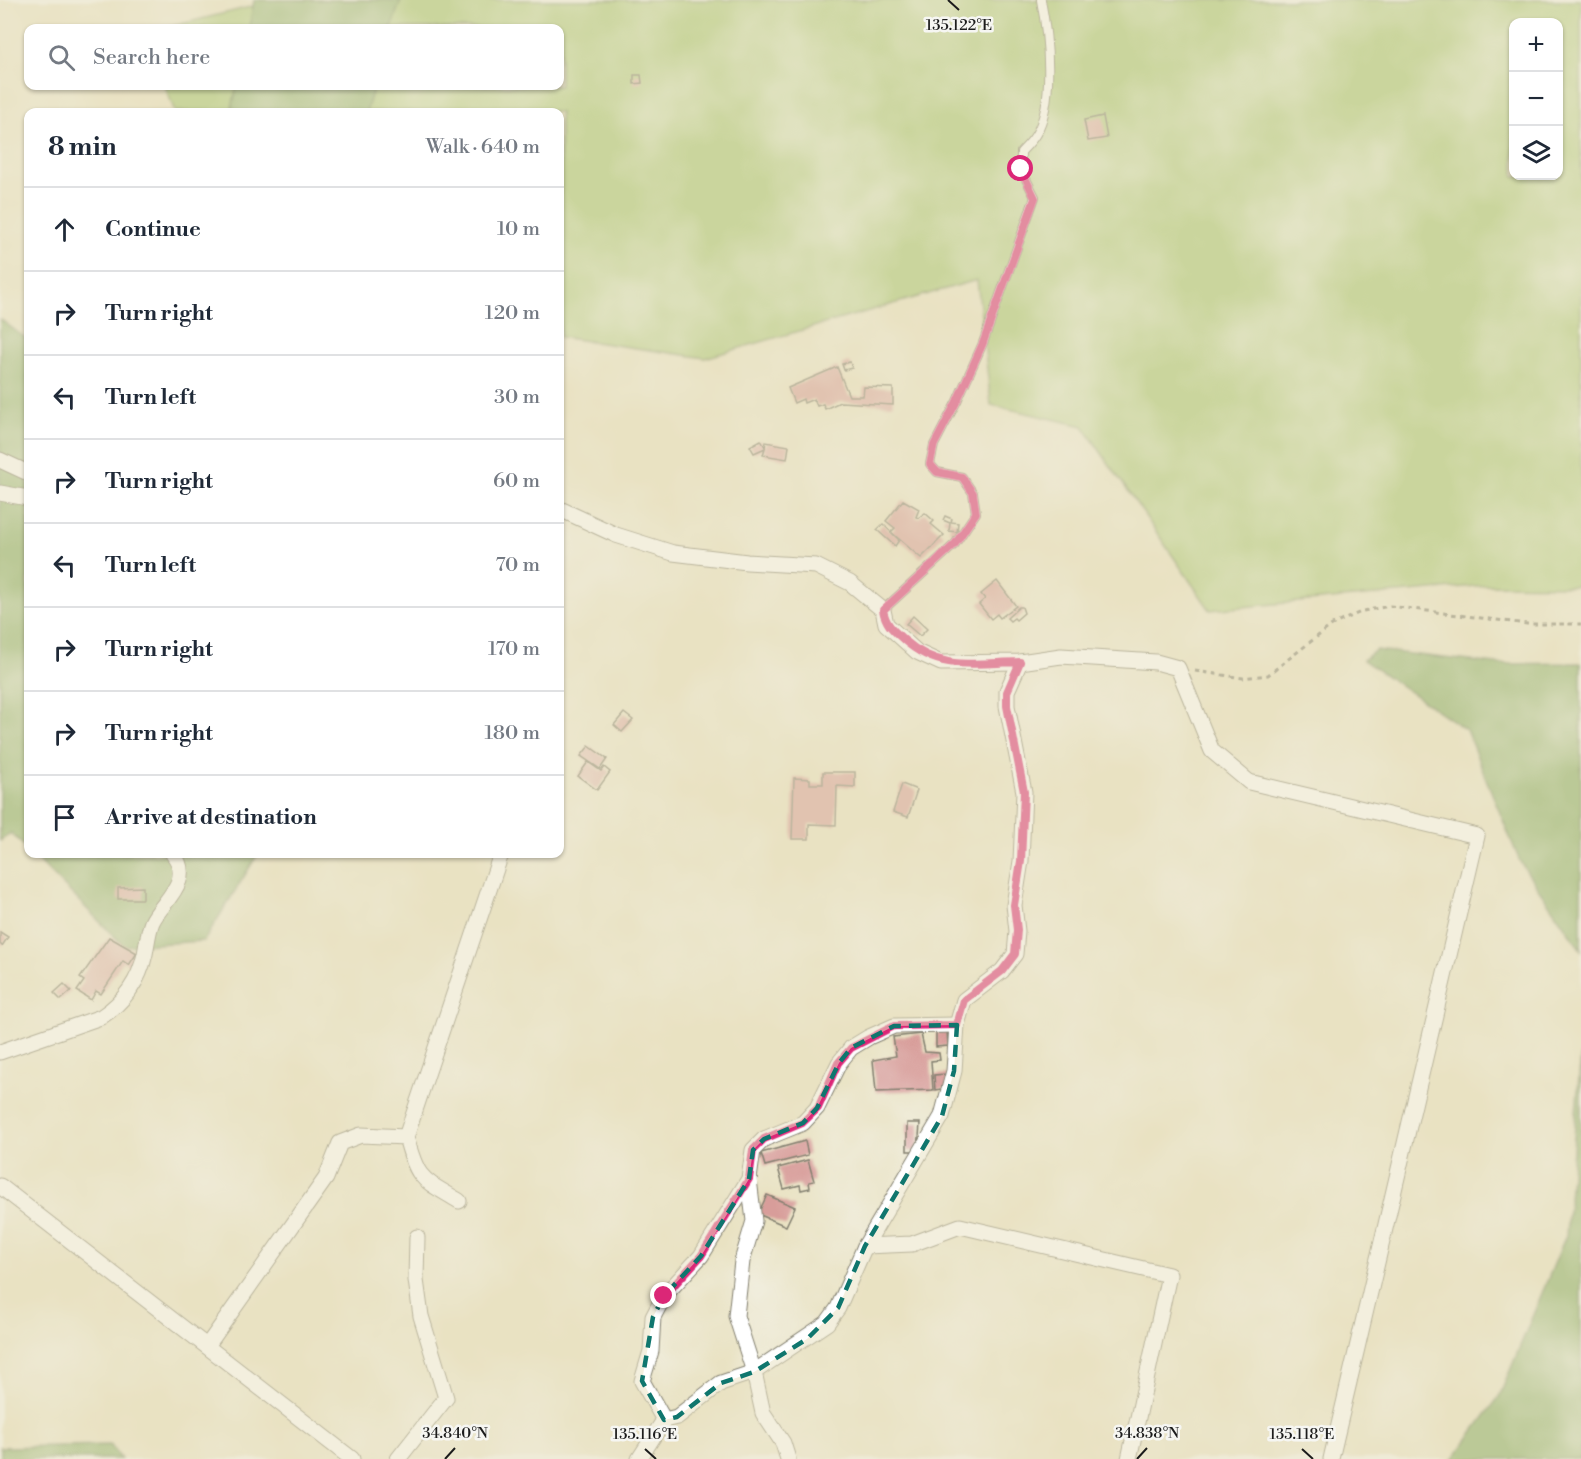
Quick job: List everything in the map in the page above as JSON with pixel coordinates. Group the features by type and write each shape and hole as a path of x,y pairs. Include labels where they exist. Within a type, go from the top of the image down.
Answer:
{"street":[{"path":"0,460 24,471"},
{"path":"0,492 24,497"},
{"path":"564,511 616,535 673,553 747,562 816,566 850,583 883,610 886,624 901,638 917,652 941,663 1020,662 1061,656 1156,662 1178,669 1212,750 1249,782 1477,836 1330,1459"},
{"path":"639,1459 664,1420 677,1417 721,1383 754,1372 827,1323 838,1308 865,1246 942,1116 954,1071 957,1025 964,1000 1002,971 1015,954 1017,930 1014,905 1021,861 1024,792 1007,706 1007,692 1020,662"},
{"path":"0,1052 101,1017 114,1009 133,987 143,961 151,923 172,896 180,866 175,858"},
{"path":"459,1201 421,1178 413,1164 406,1137 500,858"},
{"path":"788,1459 783,1443 763,1413 754,1372 736,1316 742,1261 754,1221 749,1179 753,1150 764,1139 802,1123 818,1108 838,1063 851,1048 894,1026 957,1025"},
{"path":"207,1346 326,1178 340,1143 361,1135 406,1137"},
{"path":"664,1420 642,1381 651,1352 653,1317 664,1296 701,1256 749,1179"},
{"path":"0,1186 352,1459"},
{"path":"865,1246 912,1244 960,1226 1169,1275 1129,1459"},
{"path":"398,1459 446,1398 421,1316 416,1280 417,1237"}],"lane":[{"path":"883,610 955,544 976,513 973,493 962,477 937,472 930,464 934,445 983,343 1035,198 1021,169 1021,152 1036,135 1047,105 1045,21 1041,0"}],"path":[{"path":"1178,669 1243,678 1268,675 1332,625 1363,611 1390,606 1527,624 1581,624"}],"highlighted area":[{"path":"957,1025 954,1071 942,1116 865,1246 838,1308 807,1339 754,1372 721,1383 677,1417 664,1420 642,1381 653,1317 664,1296 701,1256 749,1179 753,1150 764,1139 803,1123 817,1108 839,1063 851,1048 894,1026"}],"green space":[{"path":"254,0 401,0 392,24 250,24"},
{"path":"278,0 1581,0 1581,586 1487,585 1210,610 1083,426 991,405 977,280 705,358 564,338 564,108 173,108 167,90 564,90 564,24 181,24"},
{"path":"236,90 373,90 367,108 232,108"},
{"path":"0,319 24,337 24,846 11,833 0,841"},
{"path":"1376,650 1496,664 1581,663 1581,950 1520,862 1466,730 1363,660"},
{"path":"36,858 256,858 204,941 124,946"},
{"path":"1581,1052 1581,1459 1453,1459 1499,1397 1566,1235"},
{"path":"111,1445 121,1459 0,1459 0,1447"}],"building":[{"path":"634,75 641,75 642,83 634,84"},
{"path":"1103,116 1107,138 1088,141 1084,120"},
{"path":"850,362 852,368 844,370 842,364"},
{"path":"837,367 849,396 863,396 864,387 893,388 893,405 840,402 825,409 823,404 817,406 814,399 804,403 803,399 794,403 788,388"},
{"path":"761,440 765,447 766,442 789,446 787,459 763,455 765,448 754,453 750,446"},
{"path":"903,500 919,509 916,517 925,513 934,521 931,524 944,535 921,558 891,532 895,528 886,521"},
{"path":"945,516 952,519 951,522 958,523 957,532 949,531 950,523 943,520"},
{"path":"883,524 899,540 895,546 877,530"},
{"path":"997,581 1016,606 1000,618 997,614 991,619 979,604 985,599 981,594"},
{"path":"1022,607 1024,613 1016,620 1014,618 1010,621 1007,618"},
{"path":"913,616 927,629 920,636 906,624"},
{"path":"624,713 633,720 622,732 614,725"},
{"path":"589,746 607,759 600,769 581,756"},
{"path":"588,762 601,771 604,767 610,772 597,790 578,776"},
{"path":"823,772 855,772 855,787 837,786 836,825 809,824 809,839 792,839 794,778 810,779 810,784 823,784"},
{"path":"902,784 917,790 908,817 893,812"},
{"path":"143,887 143,899 118,899 118,888"},
{"path":"0,932 8,937 2,946 0,944"},
{"path":"109,937 137,953 129,965 123,961 101,994 96,991 91,1000 77,991 84,981 80,978"},
{"path":"64,984 71,991 61,1000 54,993"},
{"path":"947,1032 948,1046 936,1047 936,1033"},
{"path":"921,1034 925,1052 939,1053 940,1060 931,1061 933,1090 876,1092 873,1060 896,1056 893,1037"},
{"path":"947,1074 948,1088 935,1090 934,1075"},
{"path":"907,1123 920,1123 918,1151 907,1151"},
{"path":"805,1141 808,1155 765,1166 761,1153"},
{"path":"808,1160 814,1181 809,1182 810,1188 801,1190 800,1185 784,1189 778,1168"},
{"path":"767,1195 795,1207 786,1226 758,1214"}],"route":[{"path":"664,1296 701,1256 749,1179 753,1150 764,1139 802,1123 818,1108 838,1063 851,1048 894,1026 957,1025 964,1000 1002,971 1015,954 1017,930 1014,905 1021,861 1024,792 1007,706 1007,692 1020,662 941,663 917,652 886,624 883,610 955,544 976,513 973,493 962,477 937,472 930,464 934,445 983,343 1035,198 1021,169"}]}
